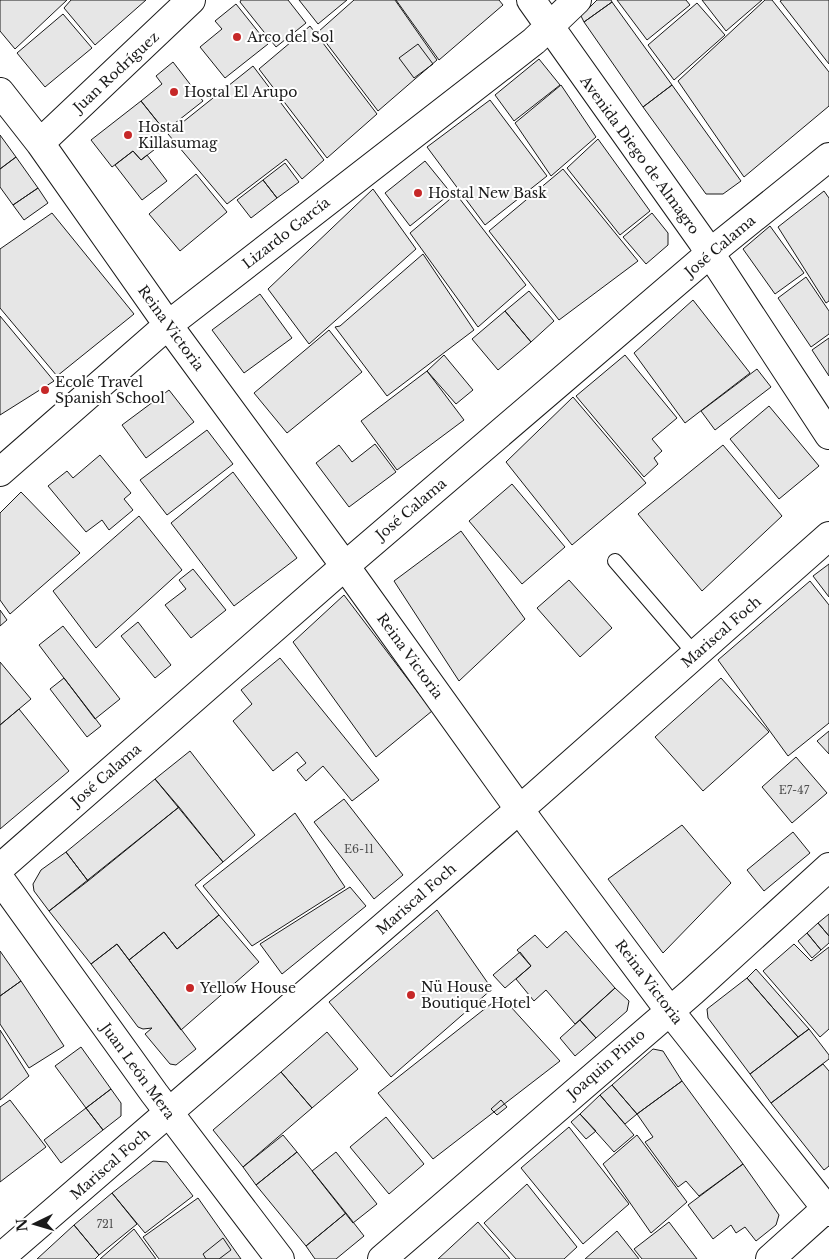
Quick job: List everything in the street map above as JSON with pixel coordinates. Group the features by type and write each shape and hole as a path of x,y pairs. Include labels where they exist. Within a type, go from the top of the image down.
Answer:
{"street":[{"name":"Juan Rodríguez","path":"40,143 191,0"},
{"name":"Avenida Diego de Almagro","path":"532,0 710,254 829,435"},
{"name":"Lizardo García","path":"0,472 168,326 534,41 577,0"},
{"name":"Reina Victoria","path":"0,92 40,143 168,326 520,809 669,1010 828,1209"},
{"name":"José Calama","path":"0,868 344,566 710,254 829,157"},
{"name":"Mariscal Foch","path":"0,1258 520,809 829,536"},
{"name":"Joaquin Pinto","path":"382,1259 669,1010 829,867"},
{"name":"Juan León Mera","path":"0,880 169,1113 280,1259"},
{"path":"770,1259 828,1209"}],"lane":[{"path":"615,561 696,654"}],"building":[{"path":"0,0 67,0 15,49 0,31"},
{"path":"71,0 146,0 95,45 64,8"},
{"path":"241,0 288,0 306,23 276,47 240,2"},
{"path":"299,0 347,0 318,24"},
{"path":"354,0 395,0 437,60 378,111 318,32"},
{"path":"396,0 499,0 503,5 439,60"},
{"path":"597,0 611,0 612,2 584,22 581,16"},
{"path":"617,0 686,0 690,5 647,40"},
{"path":"702,0 762,0 726,31"},
{"path":"765,0 772,0 829,72 829,106 744,177 678,81"},
{"path":"829,0 829,64 780,1"},
{"path":"612,2 672,85 643,107 584,22"},
{"path":"697,3 725,35 674,80 648,45"},
{"name":"Arco del Sol","path":"236,4 268,44 225,78 200,47 222,29 215,21"},
{"path":"63,14 92,48 45,87 17,53"},
{"path":"310,26 377,114 327,158 259,69"},
{"path":"418,44 433,64 414,78 399,58"},
{"path":"539,59 560,85 514,121 495,95"},
{"name":"Hostal El Arupo","path":"173,62 203,101 165,131 141,101 162,84 156,76"},
{"path":"253,66 324,160 302,179 286,159 227,204 168,134"},
{"path":"561,85 596,137 551,176 515,123"},
{"path":"672,85 741,181 723,194 706,194 643,107"},
{"path":"490,100 547,176 485,225 427,147"},
{"name":"Hostal Killasumag","path":"141,101 165,131 154,139 159,146 141,160 133,151 112,167 91,140"},
{"path":"0,135 16,157 0,169"},
{"path":"598,139 650,211 620,235 567,168"},
{"path":"133,151 141,160 147,155 167,181 142,200 115,165"},
{"path":"16,157 38,188 13,205 0,187 0,169"},
{"name":"Hostal New Bask","path":"425,161 451,193 410,226 385,193"},
{"path":"285,163 299,182 277,198 263,180"},
{"path":"563,169 638,261 559,320 489,231"},
{"path":"196,174 227,212 180,251 149,214"},
{"path":"263,180 277,198 251,218 237,200"},
{"path":"38,188 48,203 24,220 13,205"},
{"path":"373,189 416,249 309,344 268,289"},
{"path":"824,191 829,198 829,301 826,303 778,227"},
{"path":"456,194 526,285 478,327 410,233"},
{"path":"52,213 134,314 57,376 0,308 0,249"},
{"path":"652,213 668,233 668,245 646,264 623,237"},
{"path":"770,226 804,273 775,294 743,249"},
{"path":"423,254 474,330 387,396 335,327 340,326"},
{"path":"806,277 829,311 829,334 811,347 778,298"},
{"path":"529,291 554,321 531,342 505,311"},
{"path":"260,294 292,338 244,373 212,330"},
{"path":"693,300 750,373 685,423 634,353"},
{"path":"505,311 531,342 498,370 472,339"},
{"path":"0,316 54,381 0,415"},
{"path":"329,330 362,372 287,433 254,393"},
{"path":"829,338 829,376 812,350"},
{"path":"444,355 473,390 456,404 427,371"},
{"path":"625,355 677,418 652,439 662,451 654,458 658,464 644,477 576,396"},
{"path":"757,369 771,387 715,430 701,411"},
{"path":"427,371 464,420 397,470 361,421"},
{"path":"169,390 194,422 146,458 122,425"},
{"path":"573,397 646,483 572,545 506,462"},
{"path":"769,406 819,466 779,499 730,439"},
{"path":"207,430 233,464 167,515 140,480"},
{"path":"375,444 396,472 349,507 316,463 339,445 352,462"},
{"path":"723,445 782,516 702,591 638,514"},
{"path":"100,455 131,493 124,499 133,510 109,530 102,520 86,532 48,486 67,471 73,478"},
{"path":"233,472 297,558 234,606 171,523"},
{"path":"512,484 565,547 522,584 469,521"},
{"path":"21,492 80,553 10,614 0,600 0,513"},
{"path":"139,516 182,570 96,648 53,591"},
{"path":"461,531 525,619 459,681 394,581"},
{"path":"829,564 829,597 813,576"},
{"path":"193,569 226,610 191,638 165,605 186,589 179,580"},
{"path":"569,580 612,628 580,657 537,608"},
{"path":"810,581 829,605 829,723 788,756 718,660"},
{"path":"344,595 432,711 376,757 293,642"},
{"path":"0,610 7,620 0,626"},
{"path":"138,622 171,665 155,678 121,636"},
{"path":"63,626 120,699 95,719 39,645"},
{"path":"280,658 379,780 352,801 323,766 306,781 297,770 306,763 297,752 273,771 233,721 252,704 241,690"},
{"path":"0,662 31,699 0,725"},
{"path":"64,678 101,726 87,737 50,689"},
{"path":"721,678 769,732 703,791 655,737"},
{"path":"19,709 69,771 0,829 0,725"},
{"path":"829,731 829,754 817,741"},
{"path":"190,751 255,835 223,862 155,779"},
{"path":"796,757 827,793 792,823 762,787"},
{"path":"155,779 179,807 88,881 66,852"},
{"path":"344,799 403,875 374,899 314,822"},
{"path":"179,807 223,862 195,885 219,915 177,949 164,932 129,960 117,944 91,964 49,911"},
{"path":"295,813 345,887 252,946 203,886"},
{"path":"682,825 731,883 663,953 608,879"},
{"path":"793,832 810,853 764,891 747,870"},
{"path":"66,852 88,881 49,911 34,891 33,884 41,870"},
{"path":"350,887 366,906 282,974 260,944"},
{"name":"Nü House Boutique Hotel","path":"437,910 492,989 391,1077 329,1002"},
{"path":"829,914 829,936 818,923"},
{"name":"Yellow House","path":"219,915 259,962 181,1030 129,960 164,932 177,949"},
{"path":"818,923 829,936 829,943 821,950 807,933"},
{"path":"566,931 615,988 575,1024 546,990 534,1001 516,979 531,966 517,950 535,935 547,948"},
{"path":"807,933 821,950 812,958 798,941"},
{"path":"117,944 196,1049 176,1065 170,1064 145,1034 152,1028 143,1029 138,1027 91,964"},
{"path":"794,944 811,961 829,947 829,1029 820,1037 763,971"},
{"path":"0,951 21,981 0,996"},
{"path":"520,952 531,966 505,988 493,975"},
{"path":"756,969 809,1029 798,1037 747,978"},
{"path":"747,978 798,1037 750,1074 708,1018 707,1009"},
{"path":"21,981 64,1046 29,1068 0,1024 0,996"},
{"path":"615,988 629,1001 627,1011 596,1038 580,1020"},
{"path":"501,996 560,1061 433,1159 378,1093"},
{"path":"580,1020 596,1038 575,1056 560,1038"},
{"path":"809,1029 829,1055 829,1059 771,1103 750,1074"},
{"path":"0,1030 29,1076 0,1100"},
{"path":"327,1032 358,1069 312,1108 281,1072"},
{"path":"81,1047 111,1089 86,1108 55,1066"},
{"path":"653,1049 663,1051 682,1081 637,1114 612,1085"},
{"path":"823,1064 829,1071 829,1166 824,1170 771,1103"},
{"path":"281,1072 312,1108 243,1167 213,1130"},
{"path":"682,1081 743,1164 699,1196 686,1181 678,1187 645,1142 653,1137 637,1114"},
{"path":"612,1085 637,1114 625,1124 600,1095"},
{"path":"111,1089 121,1103 121,1116 103,1130 86,1108"},
{"path":"600,1095 634,1135 614,1152 580,1114"},
{"path":"10,1100 46,1147 0,1182 0,1107"},
{"path":"501,1100 507,1107 497,1115 491,1109"},
{"path":"86,1108 103,1130 61,1163 44,1140"},
{"path":"580,1114 596,1131 586,1139 571,1122"},
{"path":"386,1117 424,1164 389,1194 350,1147"},
{"path":"569,1127 629,1204 583,1244 521,1168"},
{"path":"283,1135 297,1152 256,1185 243,1167"},
{"path":"637,1135 687,1202 651,1233 603,1164"},
{"path":"297,1152 346,1213 306,1246 256,1185"},
{"path":"336,1152 377,1204 353,1223 312,1171"},
{"path":"153,1161 167,1162 193,1196 145,1233 112,1193"},
{"path":"743,1164 779,1215 776,1225 756,1241 745,1227 736,1233 731,1225 713,1239 688,1205"},
{"path":"527,1184 577,1247 564,1259 516,1259 484,1223"},
{"path":"112,1193 137,1224 99,1255 74,1225"},
{"path":"198,1198 241,1259 159,1259 143,1237"},
{"path":"346,1213 364,1236 336,1259 315,1259 306,1246"},
{"path":"478,1222 510,1259 438,1259"},
{"path":"669,1222 697,1259 642,1259 634,1249"},
{"path":"74,1225 99,1255 95,1259 37,1259"},
{"path":"134,1229 156,1259 100,1259"},
{"path":"617,1231 639,1259 585,1259"},
{"path":"223,1238 231,1250 219,1259 206,1259 203,1254"}],"place":[{"name":"Arco del Sol","path":"237,37"},
{"name":"Hostal El Arupo","path":"174,92"},
{"name":"Hostal Killasumag","path":"128,135"},
{"name":"Hostal New Bask","path":"418,193"},
{"name":"Ecole Travel Spanish School","path":"45,390"},
{"name":"Yellow House","path":"190,988"},
{"name":"Nü House Boutique Hotel","path":"411,995"}]}
